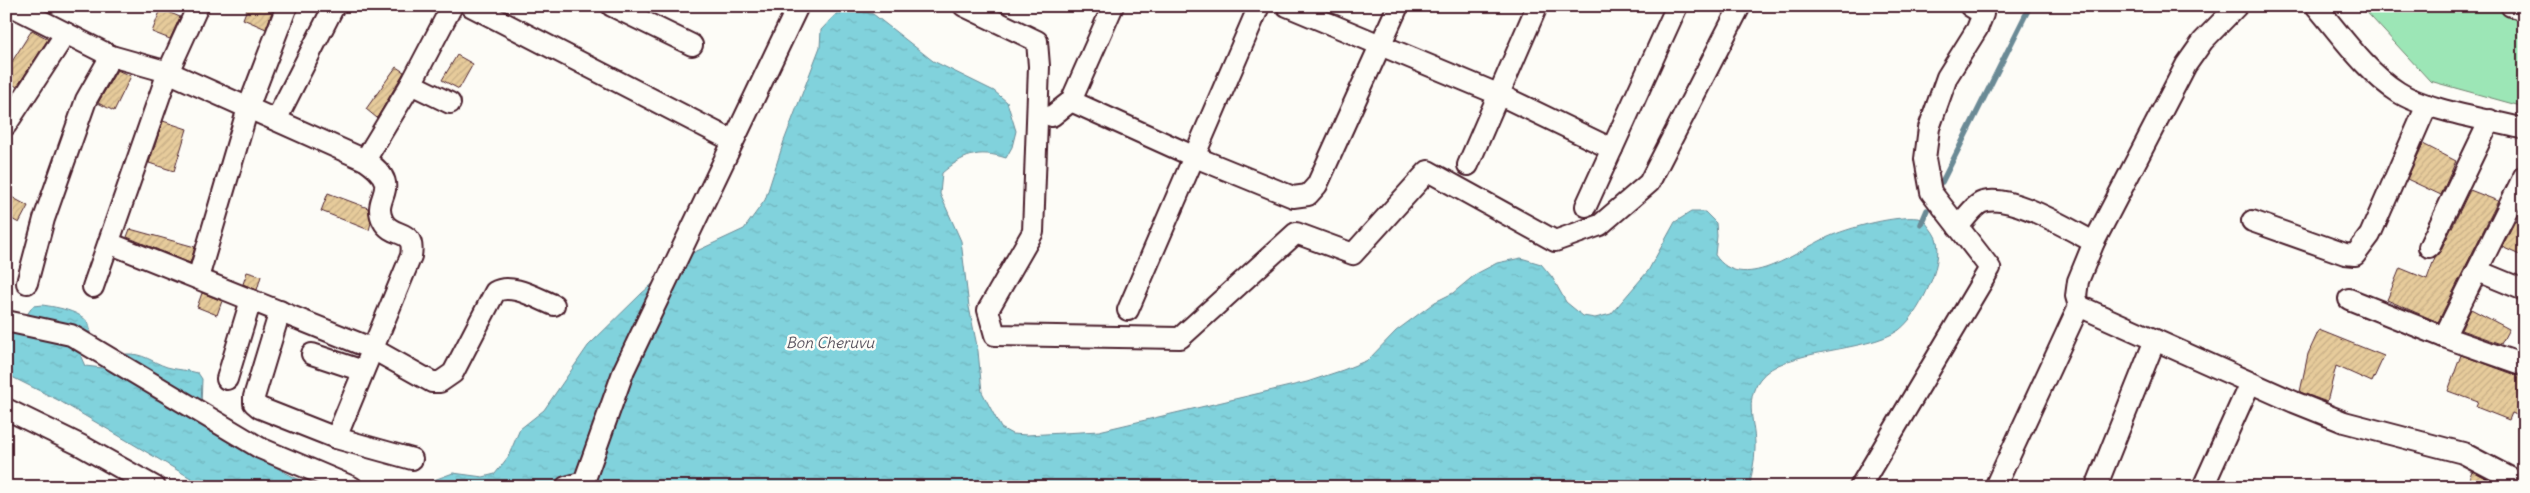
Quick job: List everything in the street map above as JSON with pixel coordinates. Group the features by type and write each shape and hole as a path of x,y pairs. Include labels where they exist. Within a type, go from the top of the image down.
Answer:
{"street":[{"path":"12,6 111,56 168,72 365,160 378,169 385,182 382,219 386,226 409,238 413,246 411,256 336,438"},
{"path":"93,286 168,72 198,6"},
{"path":"198,278 248,108 287,6"},
{"path":"276,120 334,6"},
{"path":"471,6 733,141"},
{"path":"612,6 692,45"},
{"path":"566,487 584,482 624,370 798,6"},
{"path":"964,6 1037,42 1039,66 1033,232 988,310 995,335 1180,338 1296,233 1353,254 1428,171 1555,241 1600,225 1649,183 1740,6"},
{"path":"1052,116 1071,101 1113,6"},
{"path":"1128,310 1259,6"},
{"path":"1287,6 1500,95 1612,149"},
{"path":"1071,101 1195,157 1293,197 1308,195 1317,185 1398,6"},
{"path":"1468,165 1538,6"},
{"path":"1586,206 1677,6"},
{"path":"1860,487 1990,268 1931,192 1925,159 1929,128 1947,76 1977,29 1982,14 1970,6"},
{"path":"1995,487 2079,306 2076,296 2078,282 2094,242 2186,65 2203,41 2236,6"},
{"path":"2316,6 2378,77 2400,94 2427,104 2524,129"},
{"path":"2511,6 2524,10"},
{"path":"365,160 411,84 444,9"},
{"path":"6,125 66,33"},
{"path":"27,283 44,219 86,100 111,56"},
{"path":"411,84 450,103"},
{"path":"2252,221 2345,254 2355,255 2370,235 2427,104"},
{"path":"2429,247 2490,120"},
{"path":"2444,337 2478,271 2517,204 2524,176"},
{"path":"1958,227 1981,203 1999,200 2018,205 2094,242"},
{"path":"109,243 373,349 432,382 440,382 453,373 495,292 500,289 512,289 554,305"},
{"path":"2478,271 2524,290"},
{"path":"2349,299 2444,337 2524,365"},
{"path":"227,379 251,300"},
{"path":"2079,306 2250,383 2344,422 2463,453 2524,485"},
{"path":"280,311 254,397 254,404 336,438 412,459"},
{"path":"6,321 71,335 260,448 352,487"},
{"path":"2096,487 2155,340"},
{"path":"312,354 364,371"},
{"path":"2204,487 2250,383"},
{"path":"6,409 80,445 154,487"}],"green space":[{"path":"2361,6 2524,6 2524,107 2430,81"}],"water":[{"name":"Bon Cheruvu","path":"855,9 873,14 933,61 994,91 1007,102 1016,131 1012,147 1006,158 996,155 979,154 964,158 942,173 940,194 961,241 969,307 978,351 982,392 1001,428 1012,434 1027,435 1099,431 1307,382 1343,370 1368,360 1396,331 1435,302 1453,293 1476,274 1497,263 1521,258 1541,264 1552,277 1566,302 1583,316 1595,318 1611,314 1648,271 1675,222 1691,212 1705,212 1716,223 1715,255 1726,266 1739,271 1754,271 1769,267 1826,238 1847,230 1902,218 1923,219 1932,230 1938,249 1935,269 1931,281 1913,315 1899,330 1867,343 1805,356 1787,362 1771,369 1760,379 1752,396 1751,405 1755,449 1750,487 423,487 434,480 453,473 483,477 495,474 508,457 520,429 544,410 588,346 642,293 684,257 744,229 765,200 784,141 820,47 821,30 839,11"},
{"path":"42,305 72,312 85,319 90,331 81,357 85,366 111,369 126,354 132,354 142,356 167,367 198,373 202,379 201,407 271,464 287,474 320,487 206,487 58,400 6,374 6,317 26,316 33,306"}],"building":[{"path":"248,6 274,6 266,29 243,19"},
{"path":"161,9 180,17 170,39 152,32"},
{"path":"32,30 48,39 17,87 6,80 6,71"},
{"path":"457,55 473,64 459,89 442,80"},
{"path":"396,67 404,72 377,118 366,109"},
{"path":"117,70 131,76 114,111 98,103"},
{"path":"163,121 187,129 174,171 149,163"},
{"path":"2423,144 2456,161 2441,195 2407,179"},
{"path":"2470,190 2498,201 2438,322 2387,300 2400,268 2427,279 2435,257 2440,252"},
{"path":"328,193 368,208 371,223 369,230 321,211"},
{"path":"6,194 28,206 19,223 6,216"},
{"path":"2515,221 2524,225 2524,257 2502,247"},
{"path":"130,229 195,247 190,263 127,237"},
{"path":"247,272 261,276 257,290 243,284"},
{"path":"202,293 222,301 217,315 197,307"},
{"path":"2471,309 2509,329 2501,344 2461,330"},
{"path":"2319,330 2384,356 2372,382 2336,366 2327,402 2300,392 2308,354"},
{"path":"2461,355 2524,378 2524,418 2512,413 2509,420 2476,407 2478,402 2448,391"},
{"path":"2472,471 2502,487 2466,487"}],"waterway":[{"path":"1942,182 2030,6"},
{"path":"1921,224 1927,210"}]}
